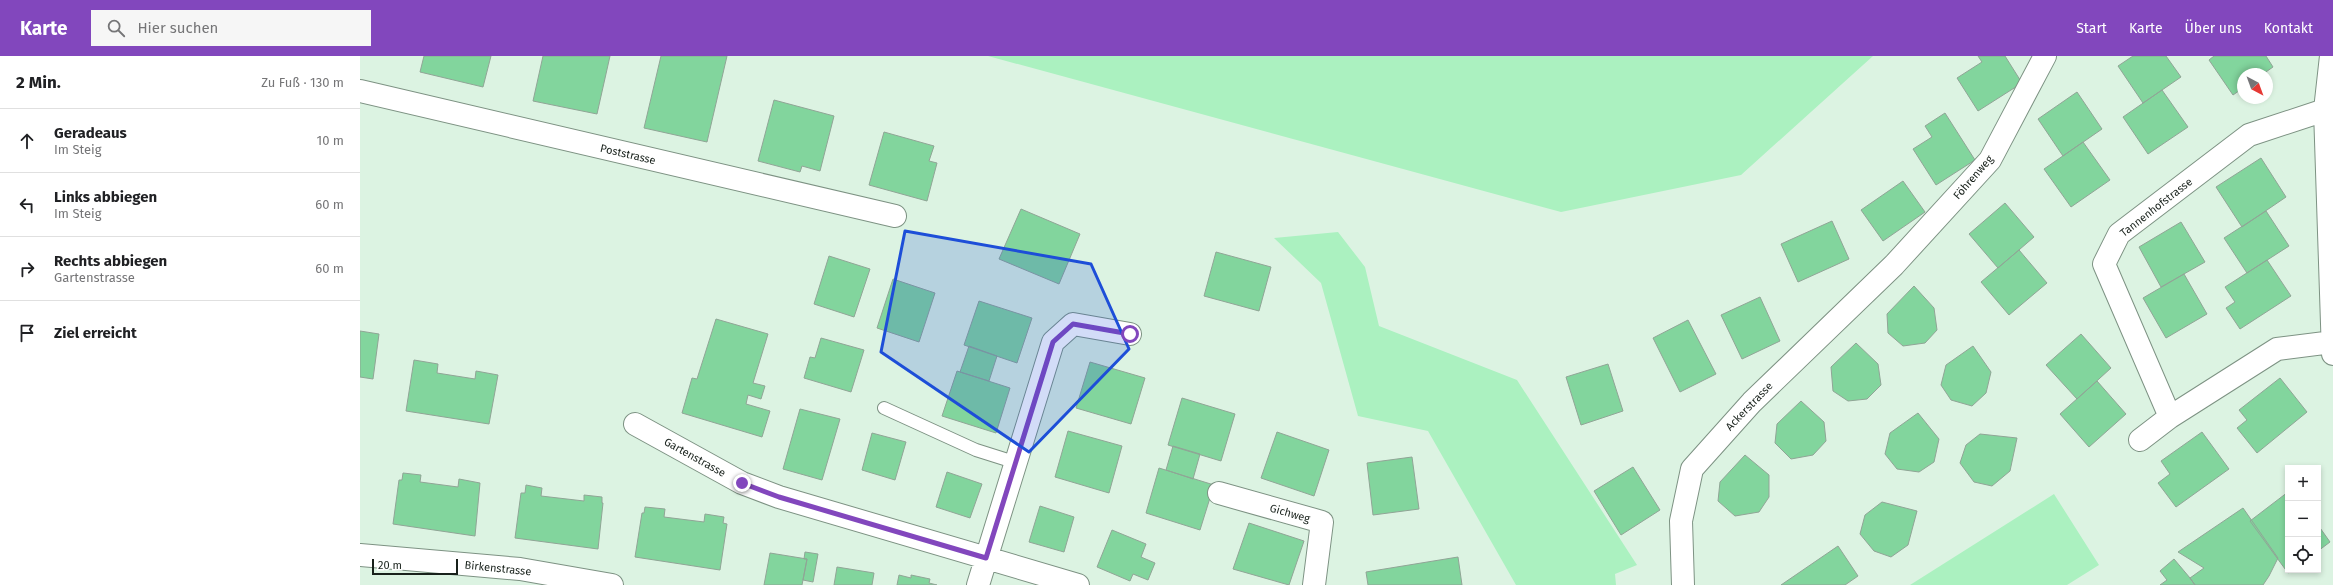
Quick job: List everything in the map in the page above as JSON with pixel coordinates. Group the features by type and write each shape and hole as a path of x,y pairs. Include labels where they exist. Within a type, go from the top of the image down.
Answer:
{"street":[{"name":"Föhrenweg","path":"1894,265 1990,160 2045,56"},
{"path":"2140,440 2170,417 2277,349 2332,346 2329,107 2331,56"},
{"name":"Poststrasse","path":"360,91 895,216"},
{"name":"Tannenhofstrasse","path":"2170,417 2104,264 2119,234 2249,135 2329,107"},
{"name":"Ackerstrasse","path":"1683,585 1681,521 1692,469 1752,402 1894,265"},
{"path":"978,585 1014,462 1053,342 1073,324 1130,334"},
{"name":"Gartenstrasse","path":"635,424 742,483 779,497 1078,585"},
{"name":"Gichweg","path":"1219,493 1322,522 1314,585"},
{"name":"Birkenstrasse","path":"360,555 520,568 612,585"}],"lane":[{"path":"884,408 976,450 1014,462"}],"highlighted area":[{"path":"905,231 1091,264 1129,349 1029,452 881,352"}],"green space":[{"path":"988,56 1873,56 1741,175 1561,212"},
{"path":"1338,232 1365,267 1379,326 1517,380 1637,565 1615,574 1616,585 1516,585 1428,431 1358,416 1321,283 1274,238"},
{"path":"2054,494 2099,565 2067,585 1910,585"}],"building":[{"path":"424,56 491,56 483,87 420,72"},
{"path":"543,56 610,56 597,114 533,101"},
{"path":"661,56 727,56 707,142 644,128"},
{"path":"1978,56 2005,56 2022,83 1978,111 1957,78 1982,62"},
{"path":"2133,56 2166,56 2181,77 2143,103 2118,66"},
{"path":"2214,56 2266,56 2273,67 2237,68 2237,92 2233,95 2209,60"},
{"path":"2162,90 2188,127 2148,154 2123,117"},
{"path":"2077,92 2102,129 2063,156 2038,119"},
{"path":"774,100 834,116 820,171 802,166 800,172 758,161"},
{"path":"1945,113 1975,160 1936,185 1913,149 1932,137 1925,126"},
{"path":"884,132 934,146 929,161 937,163 927,201 869,185"},
{"path":"2083,142 2110,180 2071,207 2044,169"},
{"path":"2261,158 2286,197 2242,227 2216,187"},
{"path":"1903,181 1925,212 1883,241 1861,210"},
{"path":"2005,203 2034,237 1998,268 1969,234"},
{"path":"1021,209 1080,234 1059,284 999,259"},
{"path":"2266,211 2289,246 2247,273 2224,238"},
{"path":"1832,221 1849,259 1798,282 1781,244"},
{"path":"2181,222 2205,262 2161,287 2139,247"},
{"path":"2019,250 2047,283 2009,315 1981,282"},
{"path":"1216,252 1271,267 1259,311 1204,296"},
{"path":"829,256 870,269 854,317 814,304"},
{"path":"2267,260 2291,296 2240,329 2226,308 2235,302 2225,287"},
{"path":"2184,274 2207,314 2166,338 2143,298"},
{"path":"893,279 935,293 919,342 877,328"},
{"path":"1914,286 1934,308 1937,330 1925,343 1903,346 1888,333 1887,314"},
{"path":"1760,297 1780,341 1742,359 1721,315"},
{"path":"979,301 1032,318 1017,363 964,345"},
{"path":"716,319 768,334 753,383 765,386 761,399 748,395 746,404 770,411 762,437 682,413 692,378 697,379"},
{"path":"1688,320 1716,374 1680,392 1653,338"},
{"path":"360,331 379,334 373,379 360,377"},
{"path":"2081,334 2111,368 2077,399 2046,365"},
{"path":"821,338 864,350 851,392 804,378 810,357 815,358"},
{"path":"1856,343 1878,364 1881,385 1867,399 1848,401 1833,391 1831,367"},
{"path":"969,346 997,356 989,381 960,372"},
{"path":"1973,346 1991,372 1986,393 1972,406 1951,400 1941,385 1946,365"},
{"path":"414,360 438,364 437,373 475,379 476,371 498,375 489,424 406,411"},
{"path":"1090,362 1145,378 1131,424 1076,408"},
{"path":"1608,364 1623,411 1581,425 1566,377"},
{"path":"957,371 1010,388 996,433 942,416"},
{"path":"2280,378 2307,412 2257,453 2237,428 2247,420 2239,410"},
{"path":"2097,381 2126,414 2089,447 2060,414"},
{"path":"1182,398 1235,414 1221,461 1168,445"},
{"path":"1801,401 1824,422 1826,441 1813,455 1791,459 1775,443 1777,424"},
{"path":"800,409 840,419 822,480 783,469"},
{"path":"1918,413 1939,439 1934,462 1919,472 1897,469 1885,454 1890,433"},
{"path":"1068,431 1122,446 1109,493 1055,477"},
{"path":"1277,432 1329,450 1314,496 1261,478"},
{"path":"2202,432 2229,469 2176,507 2158,483 2170,474 2161,461"},
{"path":"872,433 906,442 895,480 862,470"},
{"path":"1980,434 2017,438 2010,471 1992,486 1974,482 1960,463 1966,445"},
{"path":"1173,446 1200,454 1193,479 1166,470"},
{"path":"1745,455 1769,475 1769,497 1759,512 1735,516 1718,501 1720,482"},
{"path":"1412,457 1419,509 1373,515 1367,463"},
{"path":"1633,467 1660,510 1621,535 1594,491"},
{"path":"1159,468 1214,485 1200,530 1146,513"},
{"path":"947,472 982,484 970,518 936,507"},
{"path":"403,473 421,475 420,482 458,487 459,479 480,483 475,536 393,524 399,480 402,480"},
{"path":"526,485 542,488 541,496 584,501 584,495 602,497 603,503 598,549 515,538 521,493 525,493"},
{"path":"2285,494 2285,569 2250,521"},
{"path":"1882,502 1917,511 1908,545 1891,557 1874,551 1860,534 1865,515"},
{"path":"1040,506 1074,517 1064,552 1029,542"},
{"path":"645,507 665,509 664,517 704,522 705,514 724,517 723,523 727,524 720,570 635,557 642,513 644,513"},
{"path":"2243,508 2278,558 2269,576 2263,585 2195,585 2190,578 2204,568 2178,552"},
{"path":"1249,523 1304,541 1289,585 1233,569"},
{"path":"2321,529 2330,542 2321,549"},
{"path":"1112,530 1146,544 1141,557 1155,563 1148,580 1133,574 1130,581 1097,567"},
{"path":"1838,546 1858,576 1845,585 1781,585"},
{"path":"805,552 818,554 813,582 803,580 807,559 804,559"},
{"path":"770,553 807,559 802,585 764,585"},
{"path":"1458,557 1462,585 1368,585 1366,572"},
{"path":"2174,559 2195,585 2160,585 2167,580 2160,571"},
{"path":"837,567 874,573 872,585 834,585"},
{"path":"899,575 911,578 911,575 930,579 929,583 937,585 897,585"}],"route":[{"path":"742,483 779,497 986,558 1014,462 1053,342 1073,324 1130,334"}]}
